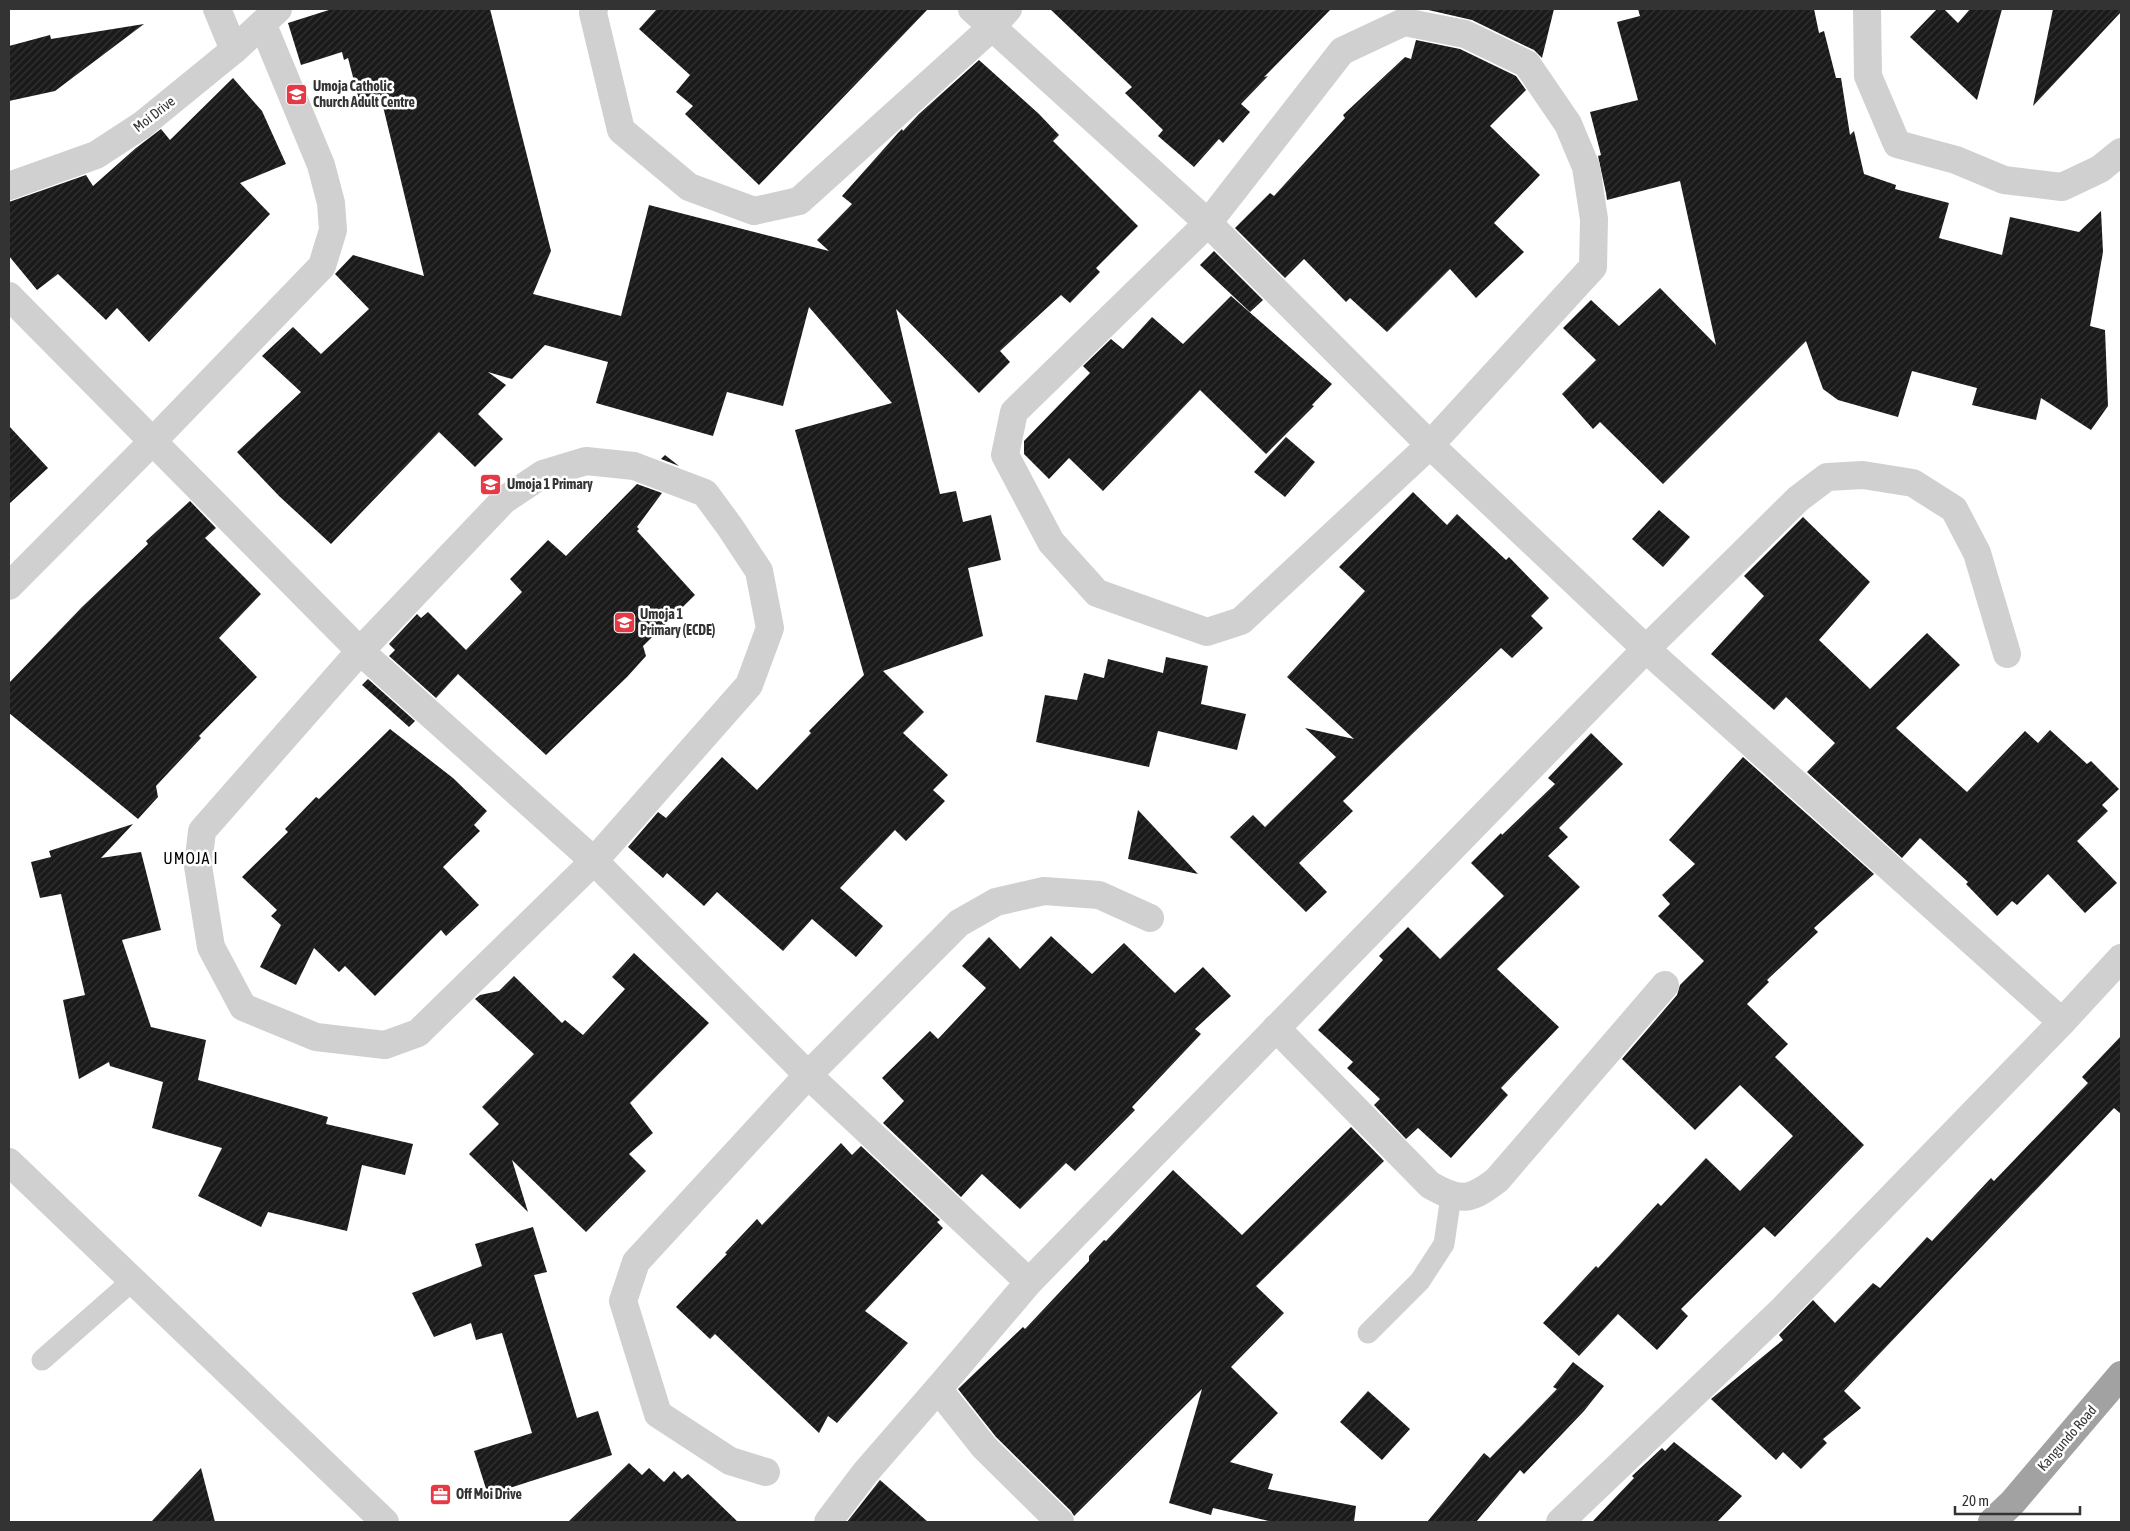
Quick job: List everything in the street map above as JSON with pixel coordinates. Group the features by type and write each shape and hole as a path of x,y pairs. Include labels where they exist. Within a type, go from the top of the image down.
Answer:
{"highway":[{"name":"Kangundo Road","path":"1992,1522 2012,1503 2121,1375"}],"street":[{"path":"217,9 234,50"},
{"path":"594,9 593,14 621,130 689,187 754,211 799,201 1000,18"},
{"path":"972,9 1000,18 1430,445 1646,649 2062,1022"},
{"path":"1867,9 1868,76 1898,144 1956,160 2004,180 2062,187 2100,168 2121,152"},
{"path":"9,586 152,442 322,266 333,230 331,203 321,165 270,17"},
{"name":"Moi Drive","path":"9,186 96,155 142,125 234,50 270,17"},
{"path":"1404,22 1465,34 1527,64 1568,124 1586,167 1594,219 1593,267 1430,445 1241,621 1206,632 1097,593 1052,542 1005,455 1014,412 1208,223 1342,51 1404,22"},
{"path":"9,296 360,651 594,861 808,1075 1028,1282"},
{"path":"586,461 634,466 705,494 730,527 759,571 770,628 748,685 594,861 418,1033 385,1045 316,1037 243,1007 211,947 198,866 202,831 360,651 504,500 542,474 586,461"},
{"path":"828,1522 864,1473 1028,1282 1646,649 1798,499 1827,477 1863,475 1913,483 1954,509 1977,553 2007,654"},
{"path":"766,1472 730,1461 658,1414 623,1301 636,1262 808,1075 959,923 996,902 1044,892 1099,895 1150,918"},
{"path":"1560,1522 1784,1309 2062,1022 2121,958"},
{"path":"1276,1028 1430,1185 1451,1196 1478,1195 1497,1180 1665,985"},
{"path":"9,1162 385,1522"},
{"path":"938,1389 984,1447 1060,1522"}],"lane":[{"path":"1368,1333 1420,1280 1444,1244 1451,1196"},
{"path":"42,1360 132,1280"}],"building":[{"path":"332,9 490,9 551,251 533,294 621,316 649,205 829,251 817,240 852,204 842,196 902,129 903,131 979,60 1039,114 1059,135 1053,141 1138,226 1096,268 1100,272 1070,303 1061,295 1000,351 1010,362 979,393 896,309 940,494 956,491 963,522 991,515 1001,560 968,568 983,636 883,671 924,712 903,733 948,775 933,790 945,801 906,841 895,830 840,888 883,926 856,957 812,919 783,951 717,892 704,906 667,873 663,878 628,847 658,812 666,818 722,757 757,790 811,733 809,731 864,675 795,430 892,403 809,307 783,406 727,392 713,436 596,403 608,362 545,345 512,379 488,372 506,385 478,414 503,439 475,467 439,432 331,544 279,496 237,452 301,392 262,356 293,327 321,354 369,309 335,274 353,255 424,276 380,94 359,100 348,58 344,60 342,52 301,65 288,23"},
{"path":"657,9 928,9 759,185 685,114 693,106 676,92 690,75 639,29"},
{"path":"1050,9 1331,9 1264,77 1268,76 1241,104 1250,112 1223,143 1219,139 1194,167 1158,136 1163,130 1125,93 1132,87"},
{"path":"1424,9 1554,9 1542,58 1534,50 1472,20"},
{"path":"1638,9 1814,9 1819,33 1824,31 1836,78 1841,78 1850,135 1854,131 1864,174 1896,185 1895,189 1949,203 1939,238 2002,255 2010,217 2079,232 2101,211 2103,252 2090,326 2105,330 2108,406 2091,430 2041,398 2036,420 1972,405 1977,388 1912,371 1898,417 1838,400 1823,389 1806,341 1663,484 1600,422 1593,429 1562,394 1596,360 1563,328 1591,300 1619,326 1660,288 1716,345 1680,181 1607,200 1598,156 1601,155 1590,112 1638,100 1617,22 1640,16"},
{"path":"1937,9 1944,9 1958,23 1970,9 2002,9 1977,100 1910,37"},
{"path":"2053,9 2121,9 2121,12 2033,106"},
{"path":"144,24 55,91 9,101 9,46 50,35 51,39"},
{"path":"1416,40 1460,49 1516,76 1526,90 1490,126 1540,175 1494,223 1524,252 1476,298 1450,269 1387,332 1350,298 1346,302 1304,259 1285,278 1235,228 1270,193 1274,196 1345,118 1343,115 1405,57 1411,59"},
{"path":"233,78 262,111 286,164 240,183 270,214 149,342 117,308 106,320 58,274 37,290 9,256 9,202 86,175 93,186 161,129 170,140"},
{"path":"1214,251 1263,300 1250,312 1200,265"},
{"path":"1231,296 1332,384 1312,405 1314,406 1266,454 1200,390 1103,491 1069,458 1049,479 1024,454 1024,441 1090,373 1083,366 1111,339 1123,349 1152,317 1183,344"},
{"path":"9,426 48,468 9,504"},
{"path":"1286,437 1315,462 1285,497 1254,472"},
{"path":"665,455 679,466 661,459"},
{"path":"637,484 662,493 637,527 639,529 637,531 695,595 643,646 646,656 627,677 546,755 458,674 436,698 389,656 395,650 389,644 417,614 421,618 428,612 466,650 522,592 510,579 548,540 566,556"},
{"path":"1413,492 1447,525 1457,514 1506,560 1509,557 1549,598 1531,616 1543,628 1512,658 1501,648 1343,801 1353,811 1299,863 1327,892 1306,912 1230,837 1253,815 1265,827 1336,757 1305,728 1354,739 1287,677 1365,591 1339,567"},
{"path":"190,501 216,528 205,538 261,594 219,638 257,677 199,736 201,738 156,786 158,797 138,819 9,713 9,683 82,607 148,544 146,541"},
{"path":"1659,510 1690,537 1663,567 1632,539"},
{"path":"1803,517 1870,582 1819,640 1870,689 1927,633 1960,665 1896,728 1967,792 2025,731 2038,743 2050,730 2087,764 2091,761 2119,789 2102,805 2108,811 2077,841 2117,883 2085,913 2048,874 2017,905 2012,901 1997,916 1966,884 1968,882 1920,838 1902,858 1807,772 1835,743 1786,697 1774,710 1711,654 1764,596 1744,576"},
{"path":"1166,657 1208,666 1201,704 1246,714 1237,750 1158,731 1149,767 1036,742 1045,695 1077,700 1084,673 1104,678 1108,659 1163,673"},
{"path":"368,679 415,721 409,727 362,685"},
{"path":"390,729 453,778 487,811 474,825 480,831 443,867 479,905 446,936 441,930 375,996 345,966 339,972 314,948 296,985 260,967 281,925 271,916 277,910 242,877 288,832 285,829 316,797 319,799"},
{"path":"1591,733 1623,764 1559,828 1568,837 1548,856 1580,887 1497,969 1559,1027 1501,1088 1508,1095 1451,1158 1418,1128 1406,1139 1374,1105 1380,1099 1347,1068 1353,1062 1318,1030 1383,960 1379,956 1408,927 1440,959 1504,896 1471,863 1555,784 1548,778"},
{"path":"1743,757 1874,874 1814,928 1818,932 1767,980 1769,982 1747,1004 1788,1044 1775,1057 1864,1145 1775,1237 1764,1227 1681,1309 1688,1316 1657,1350 1618,1314 1579,1356 1543,1323 1596,1266 1598,1268 1658,1203 1661,1206 1706,1158 1740,1191 1793,1136 1740,1085 1695,1130 1622,1059 1677,995 1680,985 1704,961 1658,916 1670,904 1662,895 1695,864 1669,840"},
{"path":"1138,810 1198,874 1128,859"},
{"path":"133,824 101,858 141,852 161,930 122,940 151,1027 206,1040 198,1080 328,1117 326,1124 413,1144 405,1175 362,1165 347,1231 268,1212 261,1227 198,1196 222,1148 152,1128 163,1082 110,1066 109,1062 79,1079 63,1000 85,995 61,894 40,898 31,862 51,857 49,851"},
{"path":"1051,936 1092,974 1124,943 1175,993 1203,967 1231,996 1195,1029 1201,1034 1132,1107 1135,1110 1075,1171 1066,1163 1020,1209 982,1174 961,1197 883,1123 904,1101 882,1078 930,1031 938,1039 986,988 962,966 989,937 1020,969"},
{"path":"634,953 709,1023 630,1103 653,1133 629,1154 646,1171 586,1232 512,1160 528,1212 469,1154 499,1124 482,1107 534,1054 475,999 480,995 499,991 514,976 562,1023 565,1020 583,1035 625,989 612,977"},
{"path":"2121,1036 2121,1114 2114,1108 1844,1391 1861,1408 1823,1439 1827,1443 1801,1469 1783,1452 1776,1460 1711,1399 1783,1340 1779,1335 1813,1300 1835,1323 1873,1283 1880,1288 1927,1237 1932,1241 1991,1178 1994,1181 2088,1083 2082,1077"},
{"path":"1351,1127 1384,1161 1256,1286 1284,1313 1231,1367 1278,1413 1230,1462 1273,1474 1268,1489 1356,1506 1354,1522 1273,1522 1213,1508 1211,1515 1169,1503 1202,1389 1074,1516 996,1437 958,1389 1023,1327 1025,1329 1089,1261 1089,1256 1104,1240 1106,1241 1173,1170 1242,1235"},
{"path":"841,1143 852,1155 861,1146 940,1220 937,1222 943,1228 865,1311 908,1343 837,1423 828,1416 819,1433 715,1334 710,1339 676,1307 727,1254 725,1253 757,1219 762,1225"},
{"path":"533,1227 547,1272 534,1275 577,1418 598,1411 612,1455 488,1495 474,1451 532,1433 502,1333 476,1340 471,1323 434,1337 412,1293 482,1266 475,1244"},
{"path":"1573,1362 1604,1386 1584,1411 1524,1474 1520,1470 1476,1522 1427,1522 1484,1453 1490,1458 1557,1389 1553,1387"},
{"path":"1368,1391 1410,1429 1382,1460 1340,1422"},
{"path":"1674,1442 1742,1496 1717,1522 1592,1522 1634,1478 1632,1476 1662,1448 1665,1451"},
{"path":"629,1463 642,1475 649,1468 664,1482 674,1471 682,1479 688,1474 738,1522 568,1522"},
{"path":"201,1468 215,1522 151,1522"},
{"path":"880,1480 928,1522 847,1522"}],"place":[{"name":"Umoja Catholic Church Adult Centre","path":"297,94"},
{"name":"Umoja 1 Primary","path":"491,484"},
{"name":"Umoja 1 Primary (ECDE)","path":"624,622"},
{"name":"Off Moi Drive","path":"440,1494"}],"district":[{"name":"UMOJA I","path":"191,858"}]}
